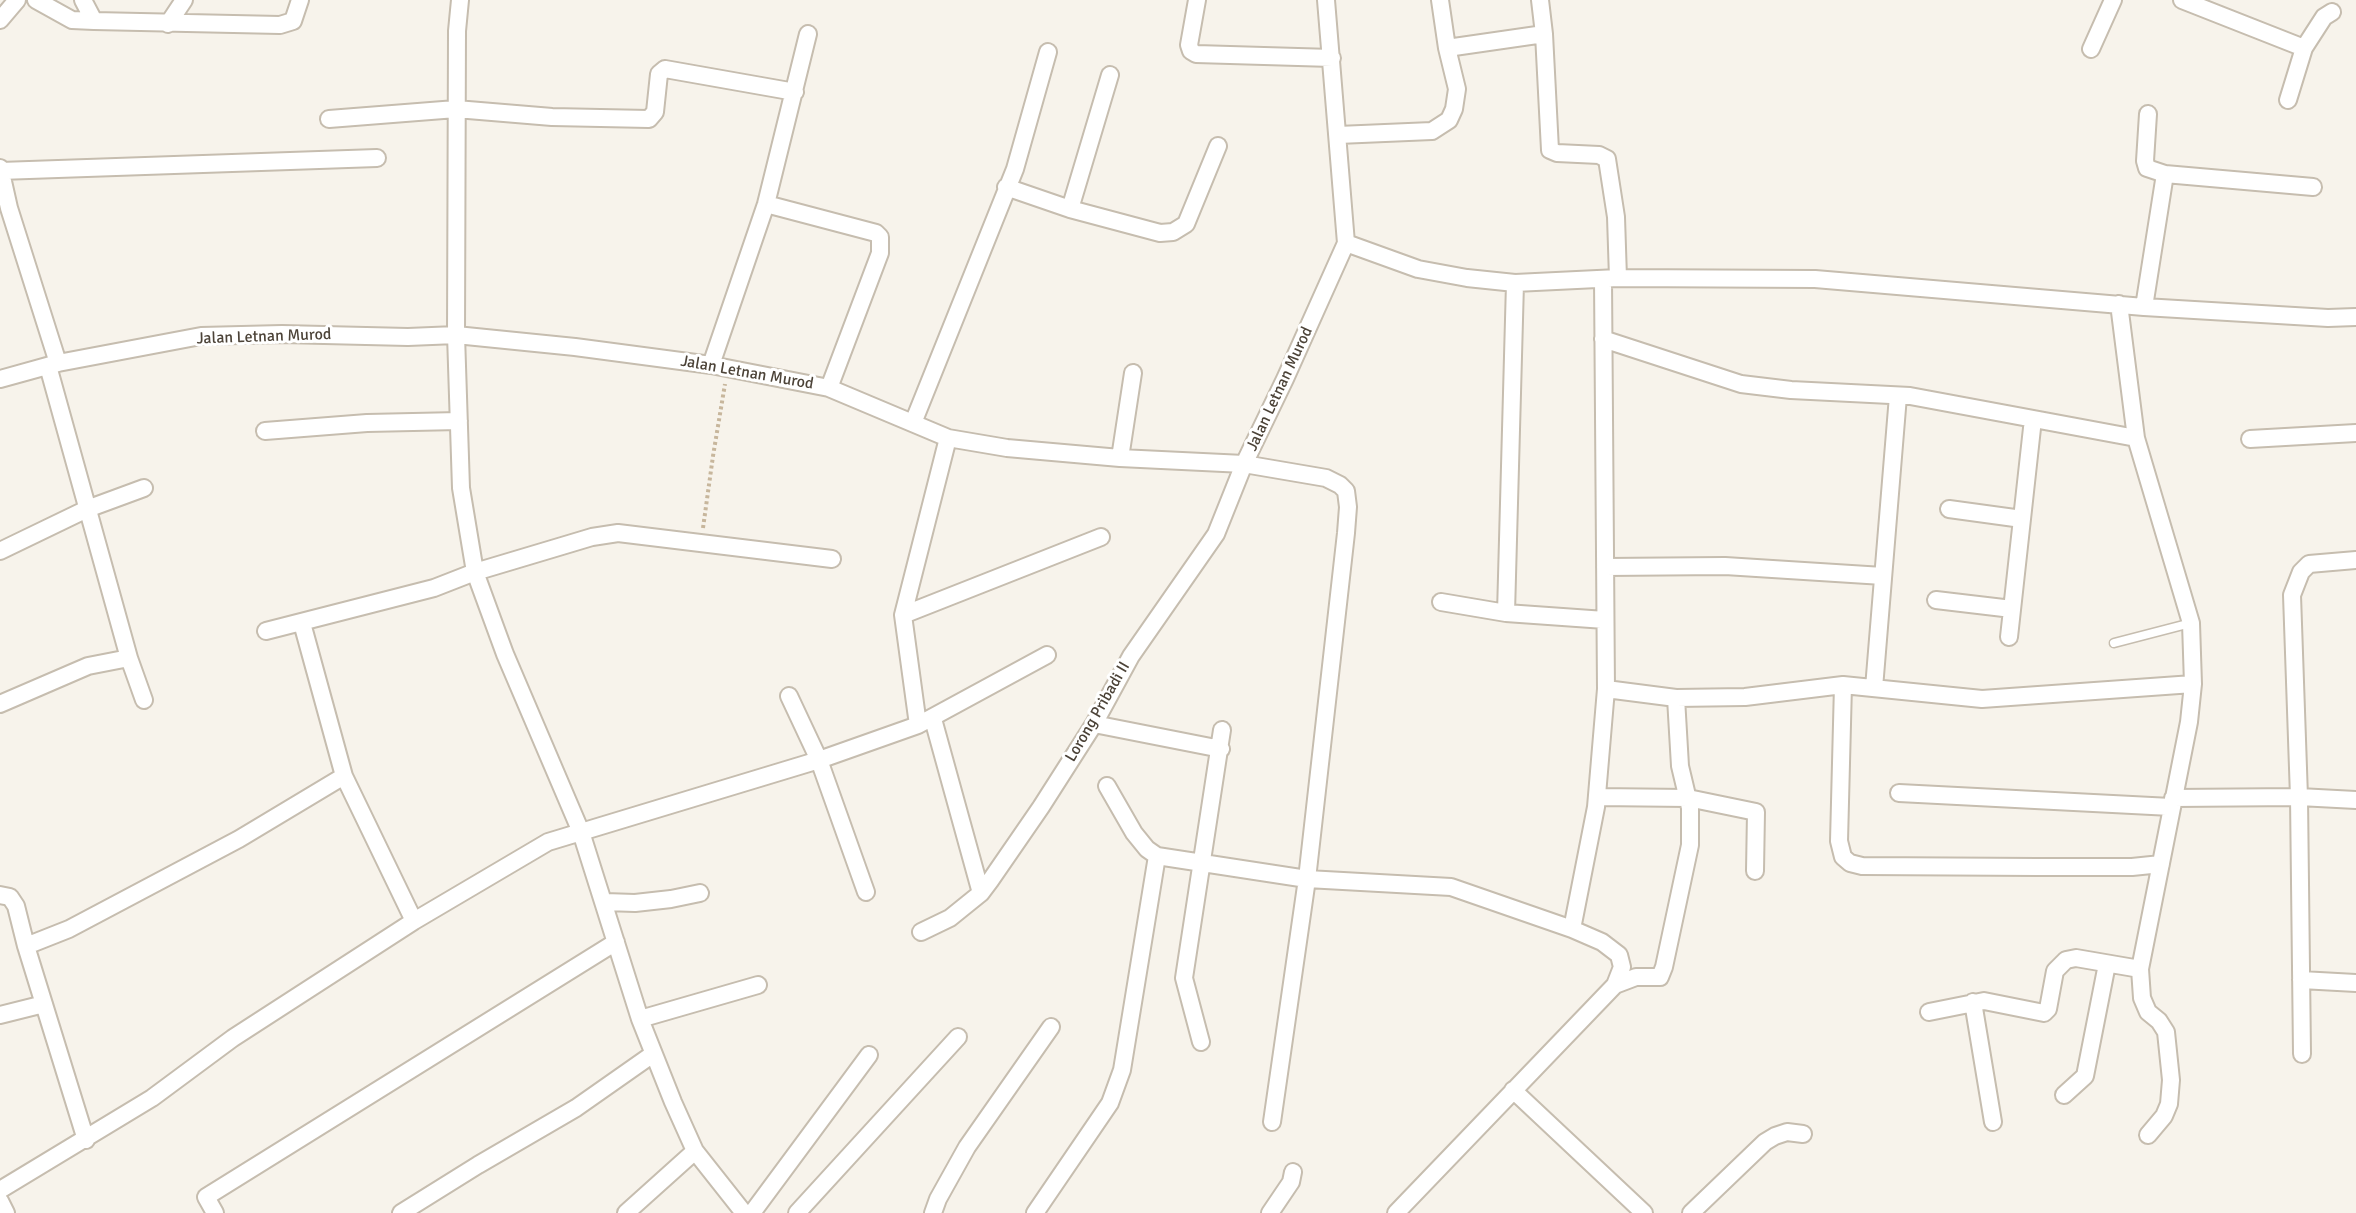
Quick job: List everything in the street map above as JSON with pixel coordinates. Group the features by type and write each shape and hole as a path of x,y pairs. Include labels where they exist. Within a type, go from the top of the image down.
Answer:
{"street":[{"path":"0,20 17,0"},
{"path":"36,0 72,20 168,24 287,24 293,21 300,0"},
{"path":"83,0 94,21"},
{"path":"168,24 184,0"},
{"path":"460,0 457,31 456,109 456,335 460,488 475,572 505,654 581,832 653,1054 695,1151 744,1213"},
{"path":"1197,0 1189,45 1191,51 1196,54 1332,58"},
{"path":"1326,0 1346,243 1418,269 1467,279 1515,283 1610,278 1815,279 2144,307 2328,318 2356,316"},
{"path":"1338,135 1432,131 1449,120 1454,109 1457,89 1447,48 1440,0"},
{"path":"1540,0 1550,150 1557,153 1599,155 1607,159 1616,217 1603,339 1606,689 1597,797 1572,929"},
{"path":"2091,49 2113,0"},
{"path":"2182,0 2207,5 2304,48"},
{"path":"2288,100 2304,48 2324,17 2332,12"},
{"path":"711,365 766,204 808,34"},
{"path":"1447,48 1544,34"},
{"path":"913,423 1015,169 1048,52"},
{"path":"329,119 456,109 552,117 649,119 655,112 659,74 665,69 795,92"},
{"path":"1070,209 1110,75"},
{"path":"2148,114 2145,166 2165,174 2313,187"},
{"path":"1006,187 1070,209 1160,233 1181,229 1186,224 1218,146"},
{"path":"144,700 129,658 87,509 53,364 0,169 377,158"},
{"path":"2144,307 2165,174"},
{"path":"766,204 876,233 880,237 880,253 829,388"},
{"name":"Jalan Letnan Murod","path":"0,379 53,364 201,336 282,334 408,337 456,335 575,347 711,365 829,388 948,438 1007,448 1119,458 1245,465 1346,243"},
{"path":"1506,613 1515,283"},
{"path":"2119,304 2136,438 2191,623 2193,684 2189,722 2140,969 2142,998 2148,1012 2159,1021 2166,1032 2171,1080 2169,1104 2164,1116 2148,1135"},
{"path":"1603,339 1741,384 1791,390 1898,396 2136,438"},
{"path":"1119,458 1133,373"},
{"path":"1875,688 1898,396"},
{"path":"2009,637 2033,419"},
{"path":"265,431 367,423 459,421"},
{"path":"2250,439 2356,433"},
{"path":"948,438 903,615 926,722 981,893"},
{"path":"1245,465 1326,478 1346,491 1348,507 1306,879 1272,1122"},
{"name":"Lorong Pribadi II","path":"921,932 950,918 981,893 1041,807 1094,724 1131,656 1216,534 1245,465"},
{"path":"0,551 87,509 144,488"},
{"path":"1949,509 2022,519"},
{"path":"266,631 434,588 475,572 592,537 618,533 832,559"},
{"path":"903,615 1101,537"},
{"path":"2302,1054 2299,797 2292,595 2301,572 2309,564 2356,560"},
{"path":"1605,567 1725,566 1883,576"},
{"path":"1936,600 2012,609"},
{"path":"1441,602 1506,613 1605,620"},
{"path":"302,623 344,776 414,921"},
{"path":"0,1191 152,1098 233,1038 414,921 548,842 819,760 926,722 1047,656"},
{"path":"0,704 88,666 129,658"},
{"path":"1606,689 1676,698 1745,697 1843,685 1982,699 2193,684"},
{"path":"1843,685 1839,841 1843,857 1850,863 1862,866 2037,867 2133,867 2161,864"},
{"path":"789,696 819,760 866,892"},
{"path":"1615,985 1636,977 1660,977 1690,845 1690,808 1680,766 1676,698"},
{"path":"1094,724 1221,749"},
{"path":"1201,1042 1184,978 1200,864 1221,749 1222,730"},
{"path":"26,946 69,929 218,850 344,776"},
{"path":"1107,786 1134,833 1147,849 1157,856 1306,879 1451,887 1572,929 1602,942 1619,955 1622,967 1615,985 1396,1213"},
{"path":"1899,793 2172,802 2299,797 2356,800"},
{"path":"1597,797 1688,798 1756,812 1755,871"},
{"path":"1035,1213 1110,1103 1122,1070 1157,856"},
{"path":"604,902 635,903 700,893"},
{"path":"0,895 10,897 16,906 26,946 86,1140"},
{"path":"215,1213 206,1197 616,942"},
{"path":"1929,1012 1984,1001 2044,1013 2048,1009 2055,971 2066,960 2076,958 2140,969"},
{"path":"2064,1095 2085,1076 2108,964"},
{"path":"2301,980 2356,983"},
{"path":"640,1019 758,985"},
{"path":"1973,1002 1993,1122"},
{"path":"0,1015 44,1004"},
{"path":"933,1213 938,1199 967,1147 1051,1027"},
{"path":"797,1213 958,1037"},
{"path":"401,1213 478,1164 576,1108 653,1054"},
{"path":"752,1213 868,1055"},
{"path":"1513,1090 1644,1213"},
{"path":"1691,1213 1766,1142 1787,1132 1803,1134"},
{"path":"626,1213 695,1151"},
{"path":"1270,1213 1291,1182 1293,1172"},
{"path":"0,1201 6,1213"}],"lane":[{"path":"2114,643 2191,623"}],"path":[{"path":"701,544 712,456 728,368"}]}
